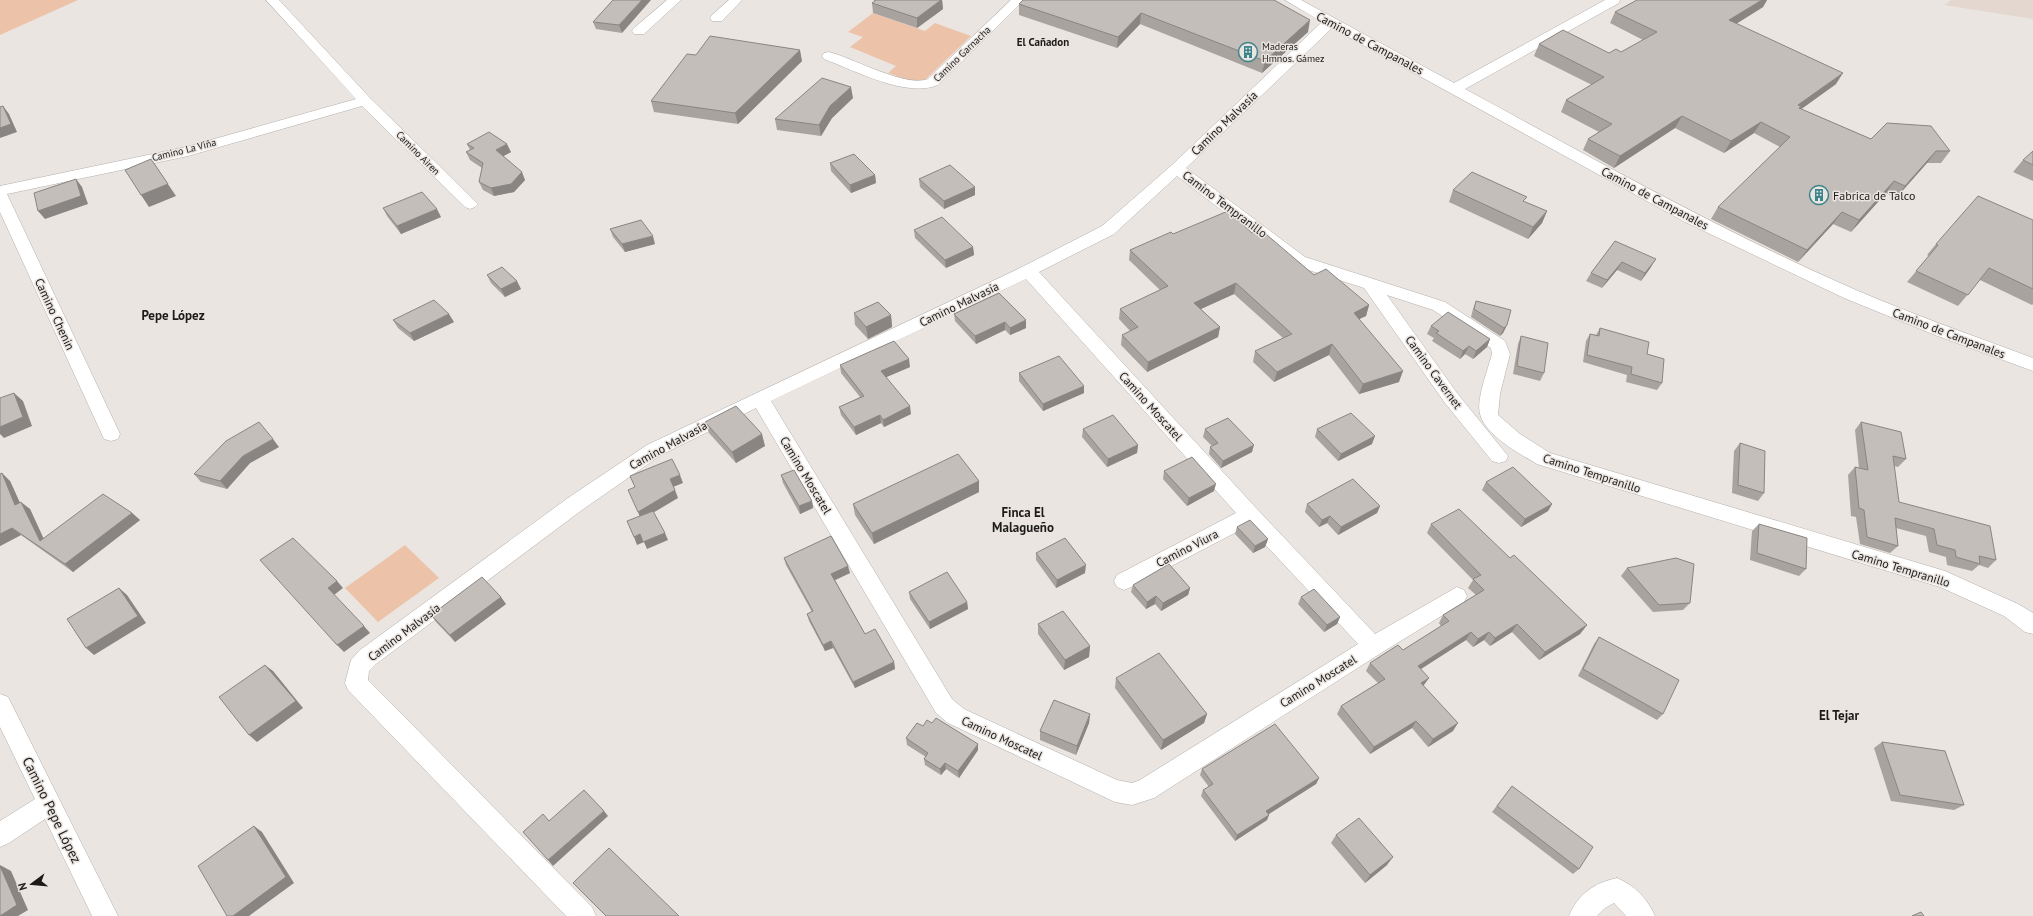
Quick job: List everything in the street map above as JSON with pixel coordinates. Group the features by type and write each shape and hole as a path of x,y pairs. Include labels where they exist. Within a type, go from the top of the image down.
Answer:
{"street":[{"name":"Camino Airen","path":"272,0 365,101 470,204"},
{"path":"639,31 675,0"},
{"path":"717,18 736,0"},
{"name":"Camino Garnacha","path":"829,56 911,86 927,85 933,82 1018,0"},
{"name":"Camino de Campanales","path":"1291,0 1691,218 1850,294 1941,331 2033,365"},
{"path":"1454,89 1614,0"},
{"name":"Camino Malvasía","path":"583,916 356,683 359,667 368,657 619,472 654,450 1028,271 1108,230 1177,168 1330,22"},
{"name":"Camino La Viña","path":"0,191 188,151 365,101"},
{"name":"Camino Tempranillo","path":"1177,168 1299,261 1439,306 1499,346 1501,354 1489,406 1489,415 1495,424 1526,450 1544,459 1945,580 2011,610 2033,625"},
{"name":"Camino Chenin","path":"0,195 111,434"},
{"name":"Camino Moscatel","path":"1028,271 1250,515 1373,646"},
{"name":"Camino Cavernet","path":"1371,285 1451,398 1499,456"},
{"name":"Camino Moscatel","path":"760,398 944,706 956,716 1116,791 1132,794 1146,790 1373,646 1457,596"},
{"name":"Camino Viura","path":"1124,581 1250,515"},
{"name":"Camino Pepe López","path":"0,704 105,916"},
{"path":"0,835 49,803"},
{"path":"1582,916 1593,901 1603,893 1617,890 1627,898 1642,916"}],"shaded area":[{"path":"0,0 78,0 0,35"},
{"path":"1951,0 2033,0 2033,19 1944,5"},
{"path":"873,13 925,31 935,23 971,36 926,79 914,82 888,73 896,66 850,47 863,37 848,32"},
{"path":"405,545 439,578 378,622 345,588"}],"building":[{"path":"613,0 642,0 619,25 593,22"},
{"path":"876,0 941,0 917,18 872,3"},
{"name":"Maderas Hmnos. Gámez","path":"1023,0 1274,0 1310,20 1265,61 1141,13 1118,37 1019,4"},
{"path":"1637,0 1762,0 1729,20 1843,73 1798,105 1802,107 1799,108 1871,139 1887,123 1931,126 1950,151 1936,151 1905,186 1894,181 1859,220 1842,212 1807,250 1718,207 1790,137 1761,122 1731,141 1682,116 1620,156 1588,139 1612,124 1566,100 1604,77 1539,44 1563,30 1609,53 1616,49 1621,52 1657,32 1615,12"},
{"path":"710,36 800,50 735,113 651,101 687,54 696,55"},
{"path":"822,78 851,87 830,106 819,125 775,119"},
{"path":"3,106 11,124 0,128 0,107"},
{"path":"489,132 507,144 496,150 522,172 511,184 491,188 479,182 483,163 466,152 474,148 467,144"},
{"path":"2033,151 2033,165 2023,160"},
{"path":"854,154 875,175 850,185 830,163"},
{"path":"151,159 168,184 141,195 125,170"},
{"path":"950,165 975,187 944,201 919,179"},
{"path":"1472,172 1527,197 1523,201 1547,211 1533,227 1453,190"},
{"path":"76,179 81,196 38,211 34,193"},
{"path":"422,192 437,209 397,226 383,208"},
{"path":"1978,196 2033,220 2033,289 1989,268 1968,295 1916,271 1938,245 1936,244"},
{"path":"1228,211 1252,233 1260,229 1314,275 1326,269 1369,305 1354,313 1403,371 1363,384 1332,344 1277,372 1255,351 1292,334 1236,283 1194,303 1220,327 1148,362 1122,335 1138,327 1120,309 1168,286 1130,250 1171,232 1173,234"},
{"path":"942,217 973,247 945,260 914,230"},
{"path":"641,220 653,236 622,244 610,229"},
{"path":"1615,241 1656,259 1645,273 1622,262 1607,280 1591,273"},
{"path":"502,267 517,281 501,289 487,275"},
{"path":"999,293 1026,320 1010,328 1005,322 975,336 954,314"},
{"path":"434,300 449,314 410,333 393,320"},
{"path":"1476,301 1511,310 1507,325 1504,328 1474,309"},
{"path":"878,302 891,315 866,327 854,313"},
{"path":"1448,312 1490,339 1476,351 1469,346 1463,351 1436,333 1439,331 1431,326"},
{"path":"1600,328 1649,342 1647,354 1664,359 1662,383 1631,374 1632,367 1587,355 1590,334 1599,336"},
{"path":"1521,336 1548,343 1544,373 1517,366"},
{"path":"894,341 909,359 881,371 910,406 883,420 880,415 854,427 839,407 864,396 840,365"},
{"path":"1059,356 1084,386 1043,404 1019,373"},
{"path":"14,393 23,417 0,427 0,398"},
{"path":"736,406 762,434 732,452 705,422"},
{"path":"1351,413 1375,436 1341,454 1317,429"},
{"path":"1113,415 1138,445 1108,459 1083,429"},
{"path":"1228,418 1254,445 1223,461 1210,447 1218,443 1205,429"},
{"path":"259,422 273,439 243,456 220,481 194,474 226,441"},
{"path":"1861,422 1901,432 1906,459 1893,456 1899,502 1990,526 1996,560 1979,556 1980,564 1956,557 1955,550 1937,545 1934,529 1895,518 1898,546 1867,537 1864,510 1859,508 1855,467 1868,470"},
{"path":"1740,443 1765,451 1764,493 1738,485"},
{"path":"958,454 979,481 872,533 853,504"},
{"path":"1192,457 1216,484 1189,498 1164,471"},
{"path":"672,459 680,475 670,479 675,490 638,512 628,490 635,487 630,476"},
{"path":"1513,467 1552,504 1525,519 1486,482"},
{"path":"794,470 812,501 799,506 781,475"},
{"path":"2,473 15,505 21,502 40,541 103,494 132,513 65,564 12,528 0,534 0,474"},
{"path":"1353,479 1380,506 1341,527 1330,516 1322,520 1307,504"},
{"path":"1459,509 1510,558 1514,555 1587,625 1545,652 1517,624 1495,638 1489,632 1478,639 1471,632 1418,666 1429,678 1421,683 1458,723 1433,739 1416,721 1374,747 1341,706 1385,679 1370,663 1398,645 1403,650 1449,621 1443,615 1484,590 1473,579 1481,575 1431,524"},
{"path":"653,511 665,533 643,542 640,534 634,537 627,521"},
{"path":"1250,520 1268,539 1255,546 1237,527"},
{"path":"1759,524 1807,538 1806,569 1757,553"},
{"path":"831,536 848,566 831,574 865,634 875,629 894,662 853,682 831,641 823,645 807,614 813,611 784,558"},
{"path":"293,538 337,581 328,588 364,626 337,645 260,560"},
{"path":"1065,538 1086,565 1057,580 1036,553"},
{"path":"1676,558 1694,564 1690,603 1659,605 1627,568"},
{"path":"1169,564 1190,588 1163,603 1156,596 1147,602 1133,585"},
{"path":"947,572 967,602 929,622 909,592"},
{"path":"482,577 501,597 450,635 431,615"},
{"path":"119,588 138,616 86,648 67,619"},
{"path":"1314,589 1340,617 1327,625 1301,597"},
{"path":"1063,611 1090,646 1065,660 1038,624"},
{"path":"1599,637 1679,680 1663,714 1583,669"},
{"path":"1159,653 1207,714 1163,740 1116,678"},
{"path":"265,665 296,701 249,735 219,697"},
{"path":"1054,700 1090,714 1077,746 1040,731"},
{"path":"936,718 978,744 958,771 945,763 940,769 924,759 928,753 906,738 917,723 923,726 927,720 932,723"},
{"path":"1275,724 1319,778 1266,811 1269,815 1237,835 1203,790 1213,784 1202,769"},
{"path":"1882,742 1945,751 1964,805 1900,795"},
{"path":"1512,786 1593,847 1579,869 1497,806"},
{"path":"584,790 604,811 548,860 523,832 543,814 549,821"},
{"path":"1359,818 1393,857 1370,875 1336,835"},
{"path":"254,826 286,877 233,916 227,916 198,866"},
{"path":"609,848 679,916 606,916 573,883"},
{"path":"0,866 17,905 0,916"},
{"path":"1921,912 1924,916 1912,916"}],"place":[{"name":"Maderas Hmnos. Gámez","path":"1248,52"},
{"name":"Fabrica de Talco","path":"1819,195"}],"district":[{"name":"El Cañadon","path":"1043,42"},
{"name":"Pepe López","path":"173,315"},
{"name":"Finca El Malagueño","path":"1023,520"},
{"name":"El Tejar","path":"1839,715"}]}
